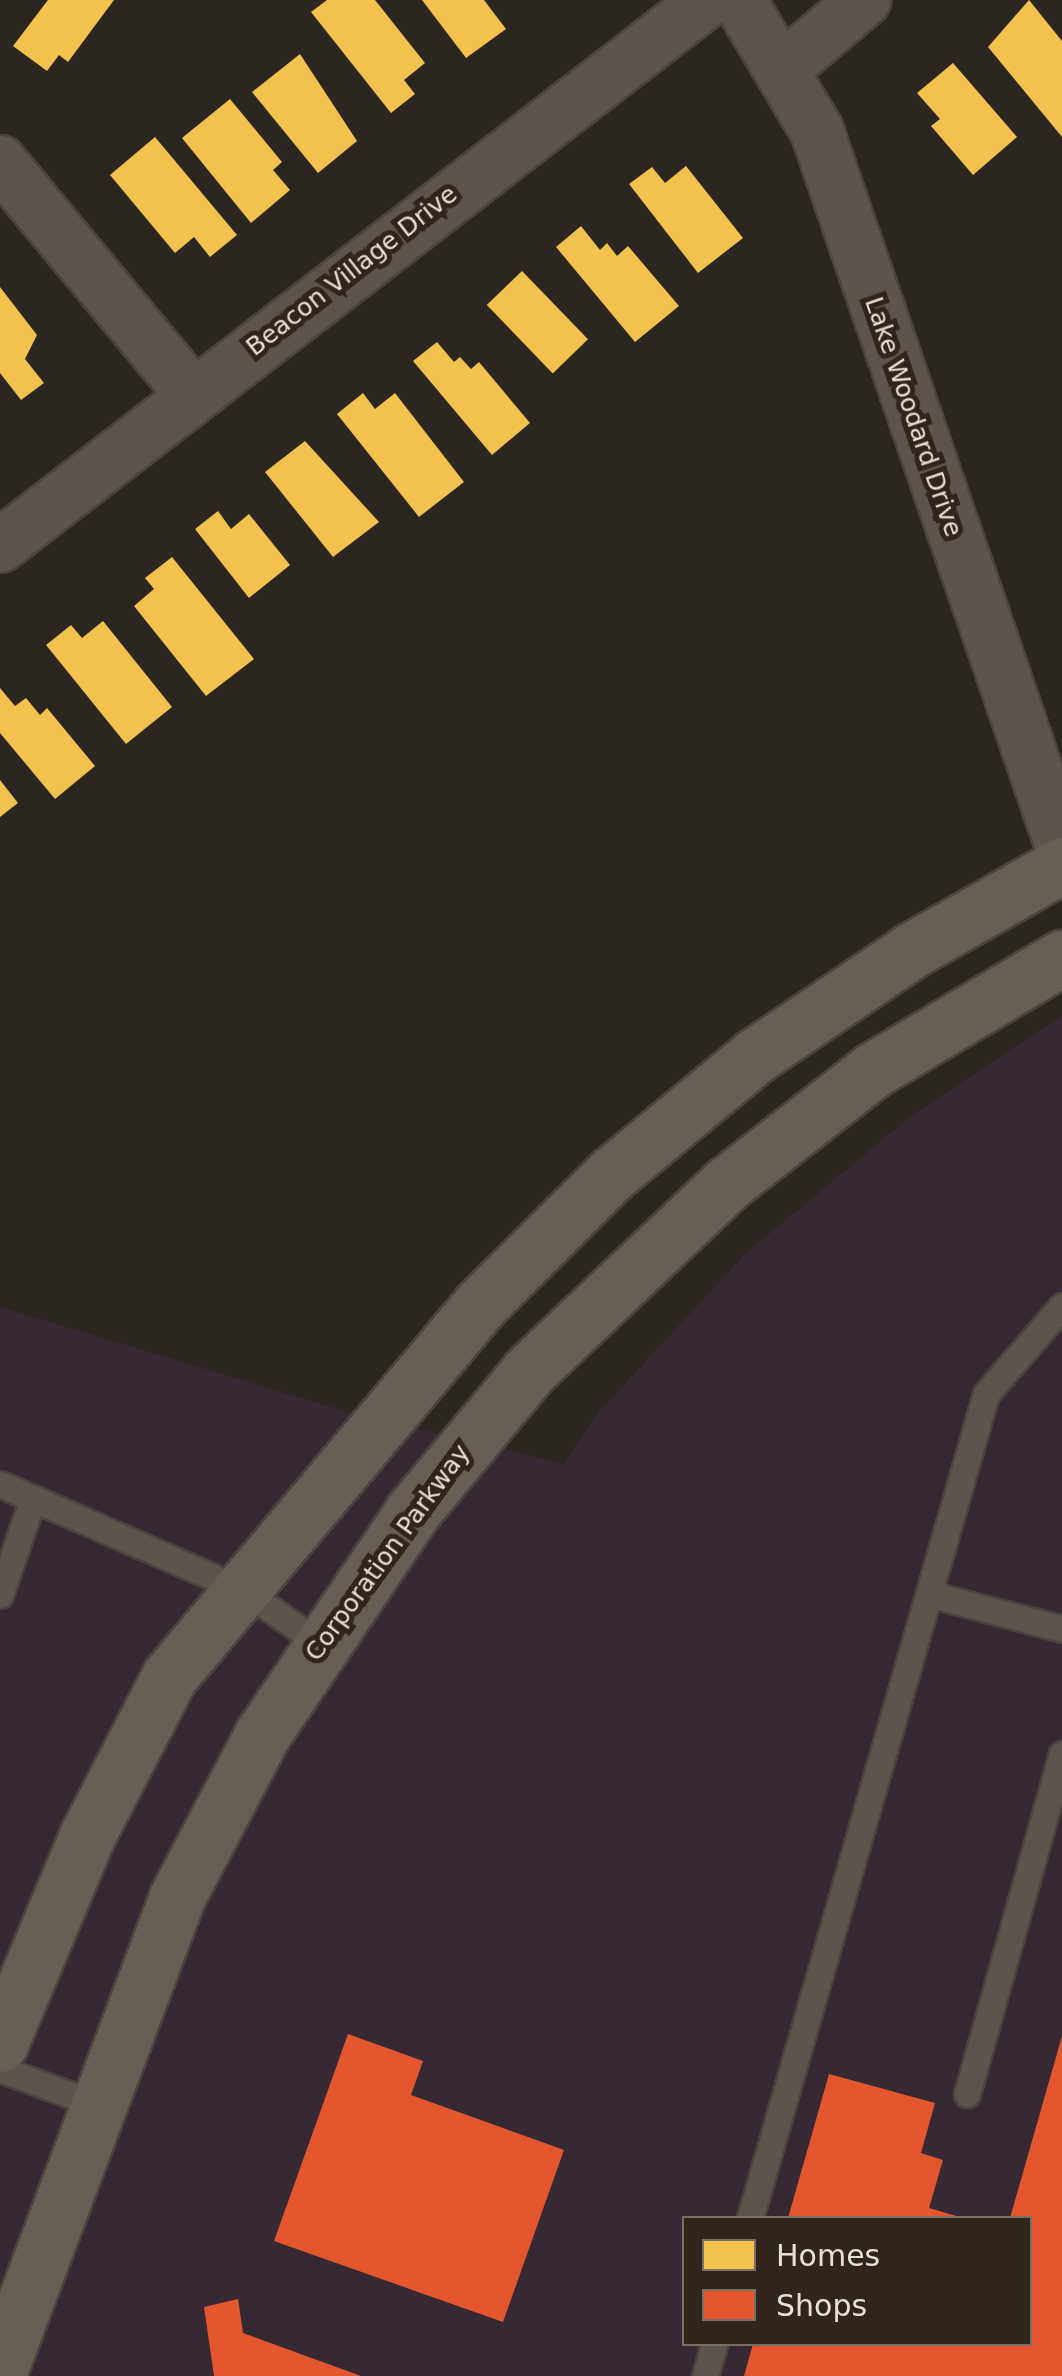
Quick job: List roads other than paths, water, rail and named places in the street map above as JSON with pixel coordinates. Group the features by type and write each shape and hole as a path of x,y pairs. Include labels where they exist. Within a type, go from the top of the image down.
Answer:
{"main road":[{"path":"0,2044 128,1750 169,1677 480,1305 612,1174 834,1000 1062,865"},
{"name":"Corporation Parkway","path":"0,2368 93,2102 210,1830 321,1644 470,1439 660,1243 873,1070 1062,958"}],"street":[{"name":"Beacon Village Drive","path":"0,546 192,394 708,0"},
{"name":"Lake Woodard Drive","path":"739,0 785,67 817,131 1062,846"},
{"path":"785,67 864,0"},
{"path":"0,162 192,394"}],"lane":[{"path":"751,2216 986,1394 1062,1306"},
{"path":"0,1484 243,1590 321,1644"},
{"path":"0,1595 33,1498"},
{"path":"929,1594 1062,1629"},
{"path":"967,2094 1062,1754"},
{"path":"0,2070 93,2102"},
{"path":"705,2376 713,2346"}]}
